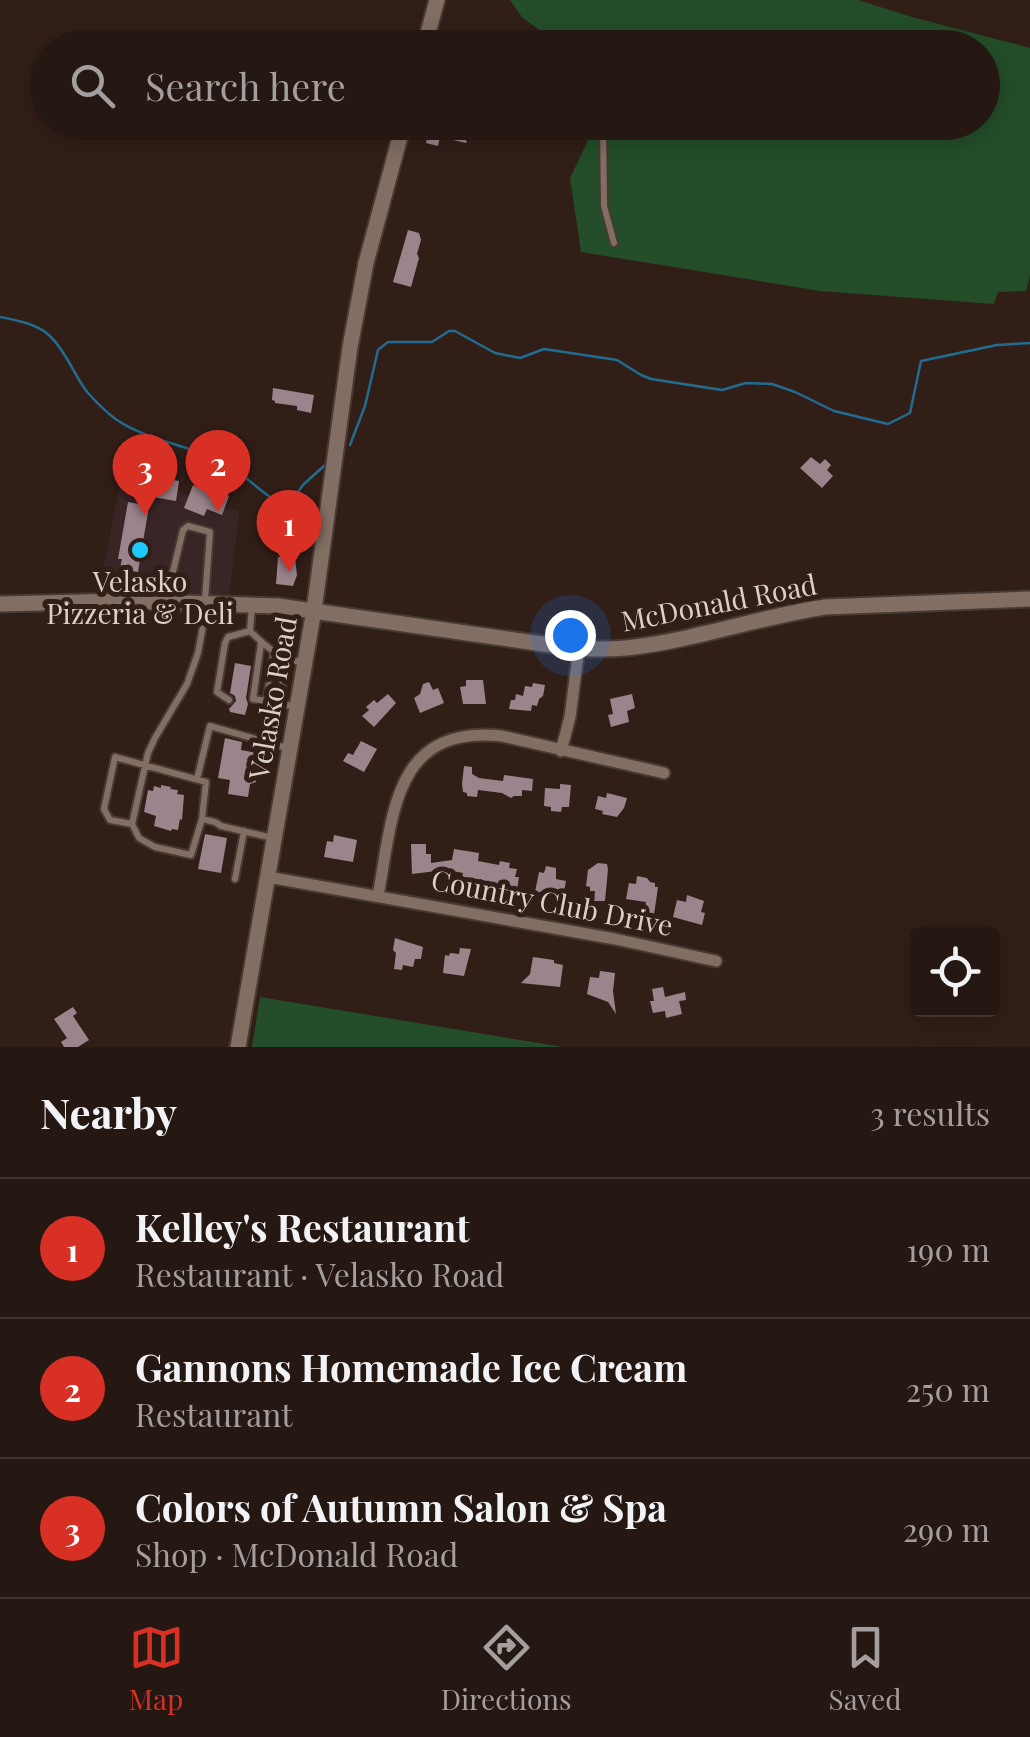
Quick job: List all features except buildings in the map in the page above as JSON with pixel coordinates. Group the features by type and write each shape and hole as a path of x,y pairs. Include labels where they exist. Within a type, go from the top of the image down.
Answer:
{"street":[{"path":"429,30 437,0"},
{"name":"Velasko Road","path":"238,1047 314,610 350,347 366,262 399,140"},
{"name":"McDonald Road","path":"0,604 42,601 252,605 314,610 579,648 624,648 825,606 1030,599"},
{"path":"562,750 579,648"},
{"path":"378,896 397,797 405,778 430,750 448,740 463,735 502,736 664,772"},
{"name":"Country Club Drive","path":"268,877 716,961"}],"lane":[{"path":"603,140 604,206 614,243"},
{"path":"132,824 110,820 104,808 115,756 145,765 198,779 206,782 202,819 191,855 155,847 138,838 132,824 145,765 154,738 187,684 198,654 211,536 206,530 188,526 183,530 166,603"},
{"path":"250,631 252,605"},
{"path":"250,631 286,660 305,662"},
{"path":"229,700 217,692 225,643 228,637 250,631"},
{"path":"261,641 251,701 297,707"},
{"path":"271,671 274,652"},
{"path":"280,703 286,660"},
{"path":"266,700 269,684"},
{"path":"198,779 210,726 290,748"},
{"path":"202,819 275,838"},
{"path":"235,879 244,831"}],"shaded area":[{"path":"122,474 239,511 229,598 99,591"}],"green space":[{"path":"510,0 858,0 961,30 539,30 522,17"},
{"path":"1000,40 1030,48 1030,275 1026,291 998,292 994,304 820,291 581,252 570,178 588,140 1000,140"},
{"path":"260,997 563,1047 252,1047"}],"waterway":[{"path":"0,317 20,321 50,336 88,393 117,420 141,433 217,459 287,506 325,465"},
{"path":"350,445 365,406 378,350 388,342 432,342 449,331 495,353 520,358 544,349 617,360 651,379 722,390 746,383 772,384 834,411 888,424 910,413 921,361 997,345 1030,343"}],"place":[{"name":"Gannons Homemade Ice Cream","path":"218,512"},
{"name":"Colors of Autumn Salon & Spa","path":"145,516"},
{"name":"Velasko Pizzeria & Deli","path":"140,550"},
{"name":"Kelley's Restaurant","path":"289,572"}]}
